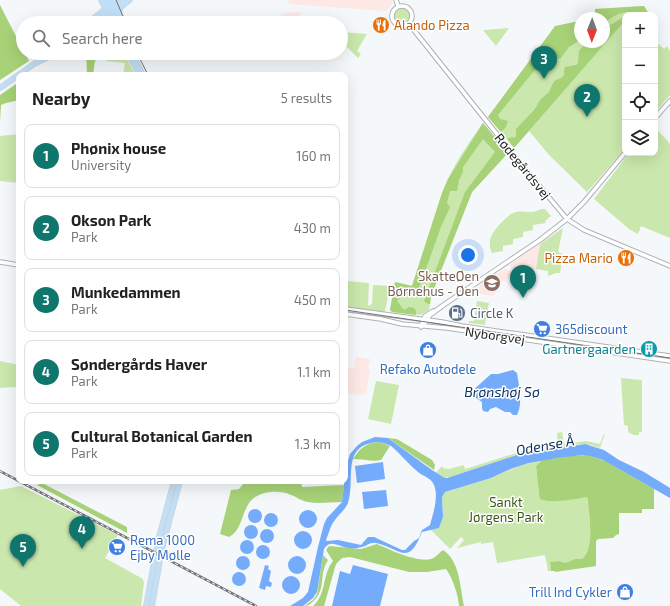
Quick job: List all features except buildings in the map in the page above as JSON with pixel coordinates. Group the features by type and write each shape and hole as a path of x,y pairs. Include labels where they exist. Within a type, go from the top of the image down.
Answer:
{"main road":[{"path":"100,0 110,10"},
{"path":"105,0 110,10"},
{"path":"110,10 116,0"},
{"path":"100,16 124,0"},
{"path":"110,10 120,8 130,0"},
{"path":"120,8 120,16"},
{"path":"34,64 37,60"},
{"path":"23,72 42,60"},
{"path":"132,60 138,72"},
{"path":"136,60 142,72"},
{"path":"0,88 16,77"},
{"path":"146,606 158,541 173,484"},
{"path":"152,606 162,549 179,484"}],"street":[{"path":"396,0 398,6"},
{"path":"398,6 406,6 412,12 412,19 409,24 400,26 393,21 392,12 398,6"},
{"name":"Rødegårdsvej","path":"409,24 516,158 567,219 584,230 670,266"},
{"path":"658,114 670,100"},
{"path":"421,327 430,315 540,240 567,219 584,202 622,156"},
{"path":"0,262 16,265"},
{"name":"Nyborgvej","path":"348,309 426,319 462,326 670,356"},
{"name":"Nyborgvej","path":"348,314 421,327 447,328 670,361"}],"shaded area":[{"path":"289,0 392,0 393,3 386,11 288,4"},
{"path":"301,12 298,16 280,16 285,13"},
{"path":"540,244 536,269 521,267 514,272 509,265"},
{"name":"SkatteØen Børnehus - Øen","path":"504,269 511,271 513,275 509,277 507,281 502,281 499,284 496,284 494,296 473,293 472,291"},
{"path":"356,357 370,359 368,369 370,371 366,394 358,395 348,393 348,368 354,369"}],"green space":[{"path":"0,5 16,36 16,60 29,61 0,80"},
{"path":"644,6 648,12 622,12 622,152 587,192 550,156 529,131 514,148 488,117 556,26 574,22 574,48 610,48 610,12 595,12 595,9"},
{"path":"644,6 647,12 622,12 610,19 610,12 595,12 595,9"},
{"path":"399,8 405,8 410,13 408,22 405,24 399,24 394,19 394,13"},
{"path":"622,18 622,24 610,38 610,25"},
{"path":"574,22 574,44 569,47 560,59 555,57 542,61 498,115 500,119 508,121 506,127 501,132 488,117 555,26"},
{"path":"509,28 496,46 483,30 484,30"},
{"path":"348,33 367,34 357,51 361,54 358,58 348,48"},
{"path":"658,44 664,49 667,46 670,51 670,95 658,109"},
{"path":"582,48 601,48 514,148 508,138 516,137 516,129 535,109 540,100 549,92 554,81 564,75 565,67 576,65 578,63 579,51"},
{"path":"86,60 96,60 93,72 87,72"},
{"path":"128,60 134,72 124,72 125,63 106,61"},
{"path":"16,84 16,101 1,105 0,123 0,95"},
{"path":"483,123 508,153 472,192 431,296 429,310 420,315 392,312 390,310 395,282 412,286 446,183 460,156"},
{"path":"483,123 508,153 472,192 431,296 430,304 428,304 424,301 465,192 495,152 483,139 463,167 463,172 459,180 457,191 450,191 447,203 450,207 441,227 419,288 414,295 410,296 405,293 397,301 404,310 409,307 414,308 416,315 392,312 390,310 395,282 412,286 442,193 448,179"},
{"path":"658,131 667,140 670,144 670,238 641,226 638,234 629,229 594,199 627,156 658,156"},
{"path":"16,134 16,183 0,181 0,136"},
{"path":"545,209 551,216 545,221 546,223 533,225 533,230 523,232 523,237 513,239 513,244 503,246 503,251 492,253 490,248 490,240 496,228 512,213 534,212"},
{"path":"563,228 558,252 563,254 560,273 548,276 548,271 536,269 540,244"},
{"path":"348,281 369,283 368,306 372,304 373,285 390,286 385,311 348,307"},
{"path":"477,301 489,303 485,325 469,323 469,321 474,321"},
{"path":"0,361 16,364 16,387 0,388"},
{"path":"621,378 642,380 642,432 639,432 639,435 634,435 628,432 628,426 624,425"},
{"path":"376,381 399,385 391,424 368,419"},
{"path":"562,432 564,444 586,441 600,444 605,434 600,448 580,444 537,450 523,453 450,477 443,477 436,473 442,466 443,468 449,469 464,465 465,469 536,447 558,445 557,433"},
{"path":"388,438 397,439 432,460 435,465 434,470"},
{"path":"379,442 390,446 381,460 371,461 353,459 364,447"},
{"path":"587,455 605,461 654,489 654,509 642,509 642,513 619,513 619,534 613,538 598,539 596,541 596,566 555,572 551,571 550,562 559,561 565,563 575,559 582,559 586,554 589,548 590,540 588,501 587,497 556,501 540,499 536,466 542,460"},
{"name":"Sankt Jørgens Park","path":"542,460 536,468 539,494 544,501 587,497 590,540 589,548 582,559 575,559 565,563 559,561 550,562 551,571 548,571 545,555 497,563 493,542 481,544 481,542 457,548 464,540 461,537 450,549 431,530 439,528 443,517 442,497 445,492 491,478 519,466"},
{"path":"44,484 127,527 127,533 37,485"},
{"path":"243,484 302,484 302,487 344,485 342,502 312,503 280,492 268,492 257,496 249,503 239,526 229,537 220,534 231,490 239,489"},
{"path":"21,486 118,535 105,558 143,579 144,583 141,606 21,606 0,589 0,490"},
{"path":"377,544 403,555 425,560 433,558 443,550 449,555 456,568 464,606 459,606 455,587 446,569 427,572 409,572 350,557 342,558 336,564 324,606 313,606 323,590 327,572 333,561 326,550 329,546 361,549"},
{"path":"323,555 328,560 323,572 321,589 319,594 309,605 304,606 313,600 317,594"}],"water":[{"name":"Brønshøj Sø","path":"513,370 517,373 520,395 520,406 517,415 513,415 510,412 505,412 496,407 490,409 488,412 483,411 482,402 470,393 491,374 498,374"},
{"path":"375,437 388,438 432,470 447,478 523,453 585,444 604,450 670,488 670,498 603,460 590,456 583,455 529,463 513,468 491,478 445,492 442,497 443,517 439,528 422,532 417,543 408,553 403,553 376,543 354,548 346,548 336,544 330,544 324,549 317,592 313,598 303,606 290,606 303,598 308,592 324,524 327,518 342,502 344,484 348,484 348,460 350,454 362,442","holes":["379,442 391,446 414,469 430,480 434,485 436,502 430,525 422,530 419,538 405,550 374,537 368,537 361,545 338,540 327,541 326,540 332,525 348,503 354,456 359,449 367,444"]},
{"path":"383,462 385,479 357,483 355,466"},
{"path":"386,490 388,506 364,509 362,492"},
{"path":"252,509 258,509 262,513 262,519 258,523 252,523 248,519 248,513"},
{"path":"308,510 314,513 317,519 314,525 308,528 302,525 299,519 302,513"},
{"path":"268,513 274,513 278,517 278,523 274,527 268,527 264,523 264,517"},
{"path":"248,525 254,525 258,529 258,535 254,539 248,539 244,535 244,529"},
{"path":"264,529 270,529 274,533 274,539 270,543 264,543 260,539 260,533"},
{"path":"303,531 309,534 312,540 309,546 303,549 297,546 294,540 297,534"},
{"path":"244,540 250,540 254,544 254,550 250,554 244,554 240,550 240,544"},
{"path":"260,545 266,545 270,549 270,555 266,559 260,559 256,555 256,549"},
{"path":"240,556 246,556 250,560 250,566 246,570 240,570 236,566 236,560"},
{"path":"297,556 303,559 306,565 303,571 297,574 291,571 288,565 291,559"},
{"path":"265,565 269,566 268,569 271,571 269,581 272,583 271,587 266,586 265,590 259,588"},
{"path":"353,565 388,574 380,606 332,606 340,571 350,574"},
{"path":"236,572 242,572 246,576 246,582 242,586 236,586 232,582 232,576"},
{"path":"291,576 297,579 300,585 297,591 291,594 285,591 282,585 285,579"}],"tram line":[{"path":"116,0 123,16"},
{"path":"140,60 146,72"},
{"path":"348,310 670,358"}],"railway":[{"path":"0,471 16,479"},
{"path":"25,484 256,606"}],"place":[{"name":"Alando Pizza","path":"381,25"},
{"name":"Munkedammen","path":"544,79"},
{"name":"Okson Park","path":"587,117"},
{"name":"Pizza Mario","path":"626,258"},
{"name":"SkatteØen Børnehus - Øen","path":"492,283"},
{"name":"Phønix house","path":"523,298"},
{"name":"Circle K","path":"457,313"},
{"name":"365discount","path":"542,329"},
{"name":"Gartnergaarden","path":"649,349"},
{"name":"Refako Autodele","path":"428,350"},
{"name":"Rema 1000 Ejby Mølle","path":"117,547"},
{"name":"Søndergårds Haver","path":"82,549"},
{"name":"Cultural Botanical Garden","path":"23,567"},
{"name":"Trill Ind Cykler","path":"625,592"}],"water label":[{"name":"Odense Å","path":"545,445"}]}
